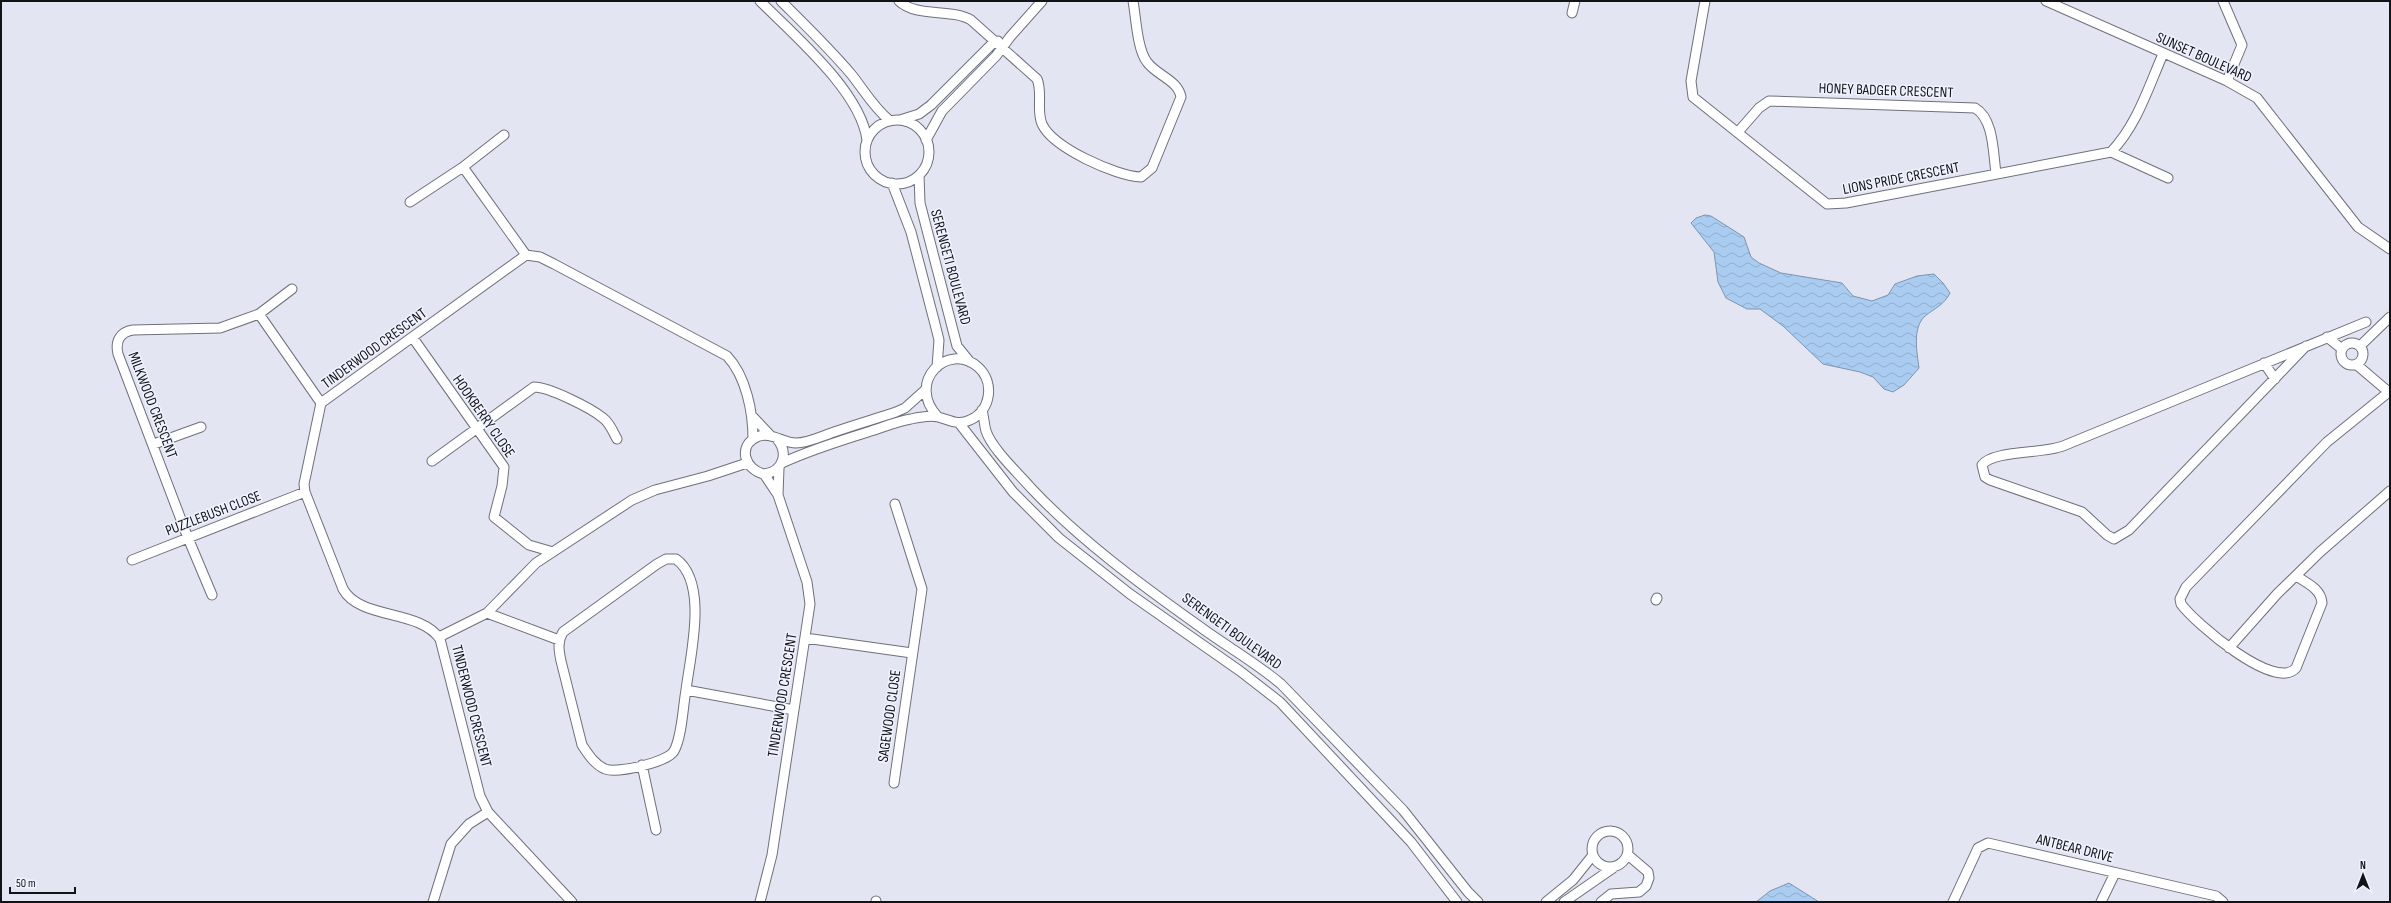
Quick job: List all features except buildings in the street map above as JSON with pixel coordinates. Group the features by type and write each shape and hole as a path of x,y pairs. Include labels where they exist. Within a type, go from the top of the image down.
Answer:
{"street":[{"path":"760,1 820,60 847,95 865,125 867,140"},
{"path":"781,1 820,39 852,75 873,106 890,121"},
{"path":"899,1 911,8 963,15 1037,79 1040,86 1043,126 1063,147 1100,165 1141,177 1152,168 1181,97 1178,87 1156,72 1144,57 1133,1"},
{"path":"926,140 942,111 1002,50 1010,37 1042,1"},
{"path":"1572,13 1575,1"},
{"name":"LIONS PRIDE CRESCENT","path":"1705,1 1691,81 1691,93 1700,104 1738,132 1827,204 1846,203 2111,152"},
{"name":"SUNSET BOULEVARD","path":"2046,1 2227,81 2248,92 2265,106 2358,228 2390,249"},
{"path":"2223,1 2242,45 2227,81"},
{"path":"900,120 910,123 918,129 926,140 928,156 925,167 918,175 909,181 892,183 878,178 870,170 866,160 865,149 867,140 872,131 890,121 900,120 923,112 994,42 1010,37"},
{"path":"2163,54 2132,125 2111,152 2168,178"},
{"path":"963,73 972,81"},
{"name":"HONEY BADGER CRESCENT","path":"1738,132 1759,108 1769,101 1975,108 1982,112 1986,120 1996,173"},
{"path":"410,202 463,167 504,135"},
{"path":"463,167 526,255 540,257 554,264 727,356 735,364 739,373 753,417 753,439"},
{"name":"SERENGETI BOULEVARD","path":"918,175 920,203 957,346 970,362"},
{"name":"SERENGETI BOULEVARD","path":"892,183 903,206 911,232 935,324 939,347 936,367"},
{"name":"TINDERWOOD CRESCENT","path":"526,255 322,403 304,484 305,492 346,596 353,602 427,627 439,636 480,796 488,812 572,902"},
{"name":"MILKWOOD CRESCENT","path":"212,595 188,538 154,444 118,354 117,348 119,338 126,331 133,330 220,328 259,314 292,289"},
{"path":"259,314 322,403"},
{"path":"2360,346 2390,317"},
{"path":"2306,346 2129,530 2119,537 2114,538 2107,535 2082,512 1990,480 1983,471 1982,465 1991,458 2053,450 2327,337 2366,322"},
{"path":"2327,337 2342,349"},
{"name":"HOOKBERRY CLOSE","path":"413,338 504,467 502,486 494,517 529,545"},
{"path":"2296,576 2316,590 2322,598 2322,603 2294,670 2285,674 2278,673 2240,656 2185,609 2180,599 2186,587 2327,442 2390,392 2357,365 2349,365 2343,361 2341,354 2342,349 2349,343 2360,346"},
{"path":"2357,365 2364,356 2360,346"},
{"path":"950,360 970,362 982,372 989,385 989,395 982,410 970,420 959,423 948,422 938,417 931,409 925,390 928,378 936,367 950,360"},
{"path":"2264,364 2275,378"},
{"path":"432,461 528,390 540,387 548,389 603,418 617,439"},
{"path":"925,390 900,410 799,443 758,436 753,439 746,449 747,463 753,470 764,474 772,472 781,465 846,439 910,419 938,417"},
{"name":"SERENGETI BOULEVARD","path":"982,410 986,430 992,441 1013,468 1054,512 1129,574 1199,627 1259,665 1281,684 1403,810 1468,892 1478,902"},
{"path":"753,417 784,450 781,465"},
{"name":"SERENGETI BOULEVARD","path":"959,423 1013,492 1059,538 1130,594 1280,702 1411,842 1457,902"},
{"path":"154,444 201,427"},
{"path":"843,429 846,439"},
{"path":"439,636 487,613 536,563 632,500 655,490 708,476 747,463"},
{"name":"TINDERWOOD CRESCENT","path":"778,495 781,465"},
{"name":"TINDERWOOD CRESCENT","path":"760,902 772,855 810,604 810,591 778,495 764,474"},
{"path":"2229,648 2320,552 2390,491"},
{"name":"PUZZLEBUSH CLOSE","path":"132,560 305,492"},
{"name":"SAGEWOOD CLOSE","path":"894,783 922,589 895,504"},
{"path":"529,545 553,552"},
{"path":"529,545 536,563"},
{"path":"666,559 676,559 687,572 695,602 686,690 674,752 665,760 642,765 610,770 601,767 590,757 579,734 561,661 559,640 563,632 658,564 666,559"},
{"path":"487,613 559,640"},
{"name":"SAGEWOOD CLOSE","path":"805,638 912,653"},
{"path":"686,690 794,710"},
{"path":"642,765 656,830"},
{"path":"433,902 450,844 469,824 488,812"},
{"path":"1546,902 1573,880 1593,855 1594,840 1598,836 1608,831 1620,833 1628,842 1628,855 1620,865 1612,868 1564,902"},
{"name":"ANTBEAR DRIVE","path":"1953,902 1974,855 1978,848 1985,843 2030,851 2115,873 2216,896 2223,902"},
{"path":"1593,855 1602,866 1612,868"},
{"path":"1601,902 1611,894 1639,892 1646,886 1649,878 1648,872 1628,855"},
{"path":"2101,902 2115,873"}],"water":[{"path":"1705,215 1711,216 1744,237 1751,257 1759,263 1781,273 1842,283 1853,296 1872,301 1888,295 1895,284 1917,276 1934,274 1950,293 1942,303 1925,316 1918,327 1916,340 1919,368 1904,385 1893,392 1884,389 1873,377 1860,372 1823,364 1783,326 1760,309 1747,309 1726,298 1718,282 1714,252 1691,223 1696,218"},
{"path":"1789,883 1819,902 1756,902 1770,891"}]}
